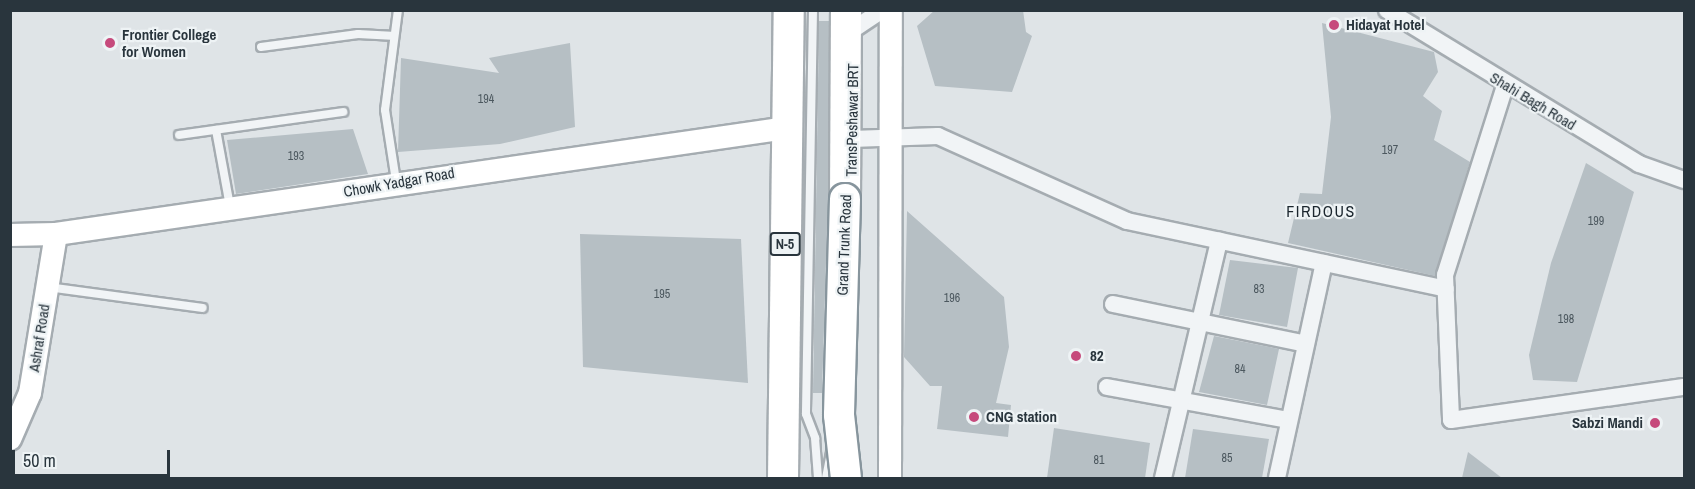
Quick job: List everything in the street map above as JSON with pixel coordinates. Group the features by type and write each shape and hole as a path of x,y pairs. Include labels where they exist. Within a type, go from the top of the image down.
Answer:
{"highway":[{"name":"N-5","path":"783,478 789,10"},
{"name":"Grand Trunk Road","path":"846,478 839,415 850,20"}],"street":[{"path":"850,20 882,10"},
{"path":"890,478 888,136 891,10"},
{"name":"Shahi Bagh Road","path":"1387,10 1505,86 1639,164 1684,180"},
{"path":"1505,86 1445,275 1451,420 1684,387"},
{"name":"Chowk Yadgar Road","path":"10,235 56,234 230,209 396,181 787,128"},
{"path":"852,139 938,136 1127,221 1446,290"},
{"name":"Ashraf Road","path":"10,439 47,286 56,234"},
{"path":"1163,478 1219,241"},
{"path":"1278,478 1324,263"},
{"path":"1113,304 1306,344"},
{"path":"1107,387 1289,420"}],"lane":[{"path":"396,181 385,110 391,36 398,10"},
{"path":"813,10 806,414 815,438 818,478"},
{"name":"TransPeshawar BRT","path":"826,478 847,400 852,139 850,20 854,10"},
{"path":"261,47 358,34 391,36"},
{"path":"179,135 343,112"},
{"path":"216,130 230,209"},
{"path":"47,286 203,308"}],"building":[{"path":"935,10 1023,10 1026,32 1032,36 1012,92 935,86 917,26"},
{"path":"819,21 829,21 828,199 822,393 813,393"},
{"path":"1322,23 1434,52 1438,72 1423,96 1442,111 1434,140 1470,162 1435,276 1288,243 1300,193 1322,194 1331,117"},
{"path":"570,43 575,127 500,144 398,152 401,58 499,73 489,58"},
{"path":"353,129 368,174 236,194 227,140"},
{"path":"1586,163 1634,192 1577,382 1533,380 1529,355 1551,263"},
{"path":"907,211 1004,297 1009,347 996,403 1011,405 1008,437 937,429 942,386 930,386 904,357"},
{"path":"580,234 741,239 748,383 583,367"},
{"path":"1230,260 1298,268 1287,327 1219,315"},
{"path":"1214,336 1279,349 1267,405 1199,392"},
{"path":"1054,428 1150,443 1145,478 1047,478"},
{"path":"1193,429 1269,439 1262,478 1185,478"},
{"path":"1468,452 1502,478 1462,478"}],"place":[{"name":"Hidayat Hotel","path":"1334,25"},
{"name":"Frontier College for Women","path":"110,43"},
{"name":"82","path":"1076,356"},
{"name":"CNG station","path":"974,417"},
{"name":"Sabzi Mandi","path":"1655,423"}],"district":[{"name":"FIRDOUS","path":"1321,211"}]}
